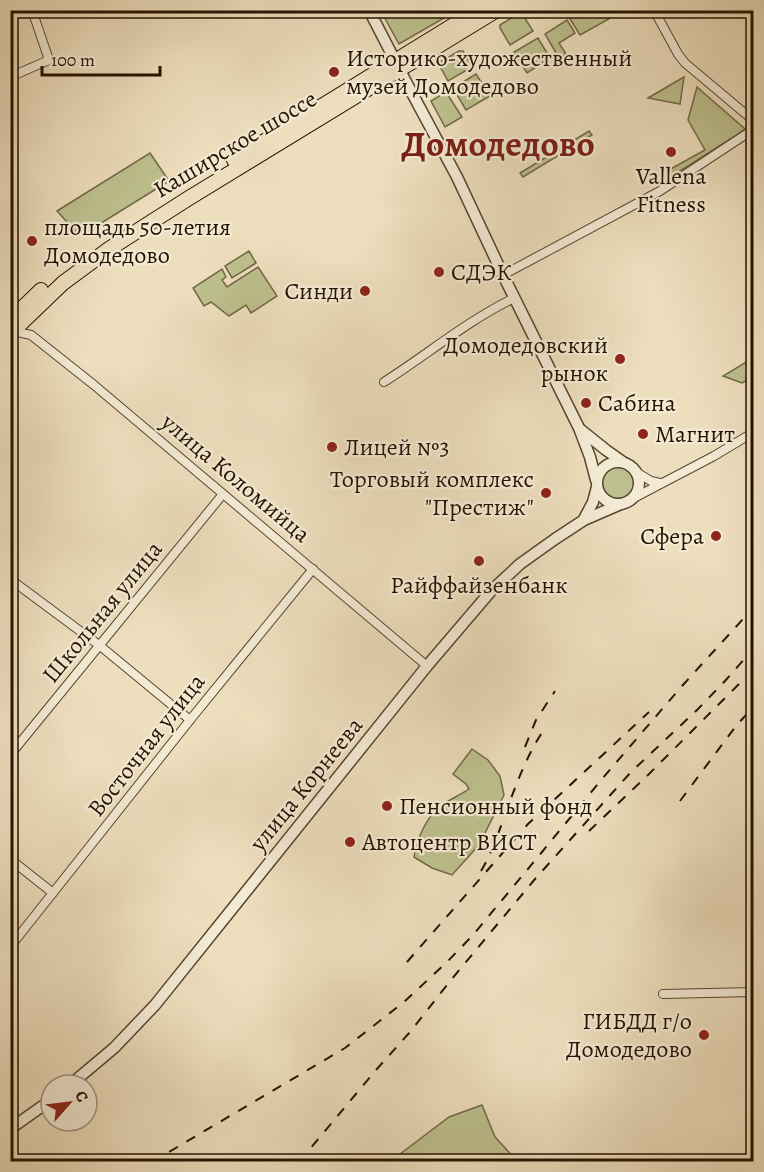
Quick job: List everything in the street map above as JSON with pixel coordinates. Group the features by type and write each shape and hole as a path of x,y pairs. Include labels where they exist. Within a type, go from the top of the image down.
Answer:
{"main road":[{"name":"Каширское шоссе","path":"11,328 63,283 109,249 397,65 478,10"},
{"name":"Каширское шоссе","path":"397,65 497,10"}],"street":[{"path":"10,77 49,60 32,10"},
{"path":"369,10 457,177 579,428 590,457 596,484 604,500 621,504 632,499 714,456 753,432"},
{"path":"654,10 674,48 685,63 753,121"},
{"path":"503,275 660,191 753,129"},
{"path":"384,382 455,332 514,298"},
{"name":"улица Коломийца","path":"11,328 31,335 94,385 427,666"},
{"path":"579,428 636,472 660,483"},
{"path":"584,520 593,502 598,475 606,465 617,461 623,462"},
{"path":"632,499 639,485 636,472"},
{"name":"Школьная улица","path":"10,755 223,494"},
{"name":"улица Корнеева","path":"84,1073 119,1043 155,1005 427,666 496,585 526,559 584,520 621,504"},
{"name":"Восточная улица","path":"10,948 313,569"},
{"path":"10,579 99,645 190,720"},
{"path":"10,859 53,893"},
{"path":"663,994 753,992"},
{"path":"11,1127 39,1108"}],"green space":[{"path":"381,11 456,11 399,44"},
{"path":"565,11 623,11 580,35"},
{"path":"521,12 533,31 510,45 500,25"},
{"path":"567,20 575,33 559,43 566,54 559,58 545,34"},
{"path":"538,38 550,58 527,73 514,52"},
{"path":"463,51 472,67 448,81 438,63"},
{"path":"476,74 490,96 466,110 453,88"},
{"path":"684,77 680,104 648,98"},
{"path":"697,87 745,129 666,180 667,171 705,150 688,120"},
{"path":"446,92 462,117 445,127 431,101"},
{"path":"589,131 592,135 523,177 520,173"},
{"path":"150,153 169,181 90,230 77,233 57,211"},
{"path":"249,251 256,263 232,278 225,266"},
{"path":"258,267 277,296 251,313 246,305 229,316 211,302 204,306 193,288 222,269 226,277 222,280 227,287"},
{"path":"753,358 753,377 742,383 723,376"},
{"path":"618,466 630,471 635,483 630,495 618,500 606,495 601,483 606,471"},
{"path":"472,749 488,760 500,776 504,795 479,845 452,875 432,868 414,857 417,843 430,816 440,806 469,789 453,774"},
{"path":"482,1105 495,1137 517,1161 391,1161 449,1117"}],"railway":[{"path":"152,1162 345,1048 404,1002 473,935 602,779 754,607"},
{"path":"299,1162 410,1032 535,879 631,772 697,710 754,648"},
{"path":"589,831 754,669"},
{"path":"525,747 536,720 555,691"},
{"path":"680,801 736,726 754,706"},
{"path":"407,962 528,824 649,712"},
{"path":"481,871 494,845 522,772 545,728"}],"place":[{"name":"Историко-художественный музей Домодедово","path":"334,72"},
{"name":"Vallena Fitness","path":"671,152"},
{"name":"площадь 50-летия Домодедово","path":"32,241"},
{"name":"СДЭК","path":"439,272"},
{"name":"Синди","path":"365,291"},
{"name":"Домодедовский рынок","path":"620,359"},
{"name":"Сабина","path":"586,403"},
{"name":"Магнит","path":"643,434"},
{"name":"Лицей №3","path":"332,447"},
{"name":"Торговый комплекс \"Престиж\"","path":"546,493"},
{"name":"Сфера","path":"716,536"},
{"name":"Райффайзенбанк","path":"479,561"},
{"name":"Пенсионный фонд","path":"387,806"},
{"name":"Автоцентр ВИСТ","path":"350,842"},
{"name":"ГИБДД г/о Домодедово","path":"704,1035"}],"district":[{"name":"Домодедово","path":"498,143"}]}
